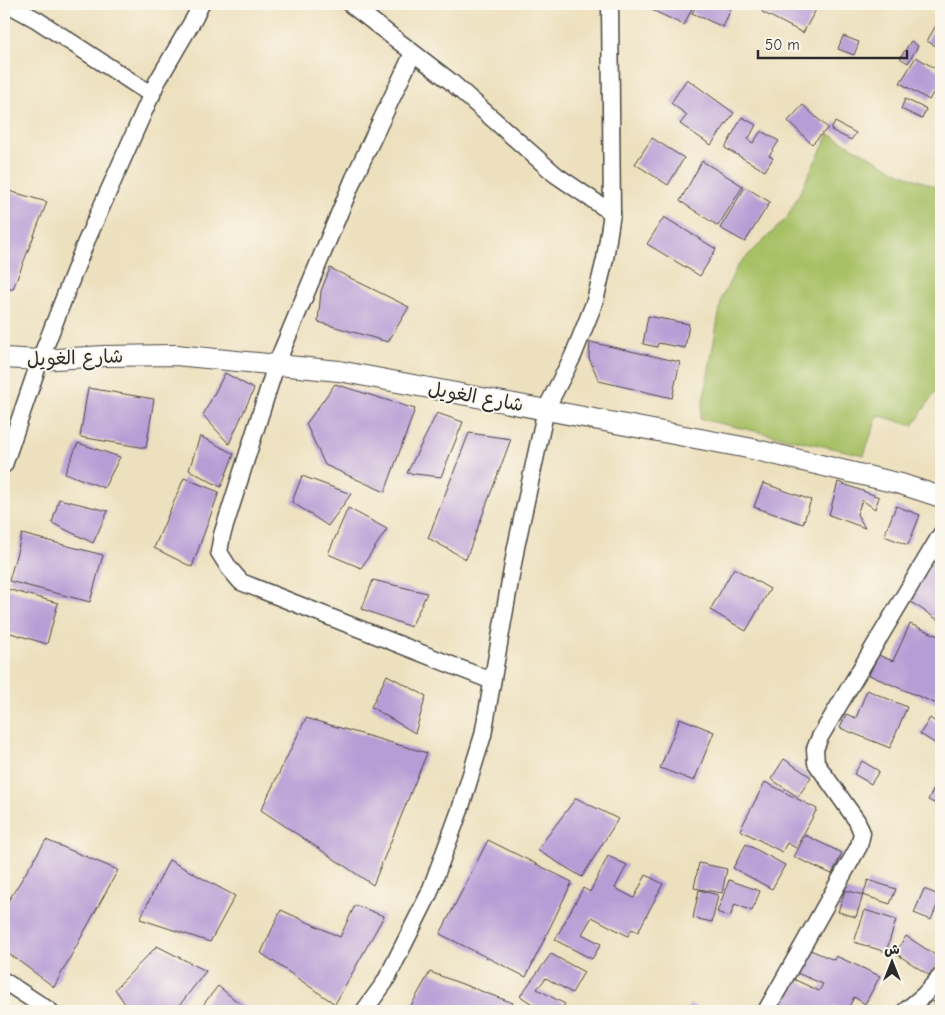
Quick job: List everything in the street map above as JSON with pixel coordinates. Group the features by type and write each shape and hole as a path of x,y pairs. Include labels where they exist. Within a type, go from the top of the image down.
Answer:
{"street":[{"path":"8,4 152,95"},
{"path":"4,465 40,360 85,244 158,82 196,17 200,4"},
{"path":"350,4 456,87 556,175 612,213"},
{"path":"364,1011 385,982 429,894 460,810 483,735 516,547 546,409 573,356 595,301 605,259 612,213 610,4"},
{"path":"413,53 354,178 276,365 222,534 220,552 229,568 241,582 492,681"},
{"name":"شارع الغويل","path":"4,358 40,360 104,356 176,355 339,371 748,448 902,484 941,497"},
{"path":"766,1011 859,846 862,833 857,821 816,763 815,749 820,737 941,534"},
{"path":"905,1011 924,995 941,976"},
{"path":"4,981 50,1011"}],"green space":[{"path":"829,134 900,173 941,189 941,383 913,426 878,415 864,455 700,419 722,297 738,265 787,218"}],"building":[{"path":"655,4 694,4 684,25 652,10"},
{"path":"697,4 733,4 723,27 692,13"},
{"path":"766,4 819,4 803,33 762,12"},
{"path":"941,17 941,49 927,41"},
{"path":"843,36 859,42 854,55 838,49"},
{"path":"911,41 918,46 908,63 900,58"},
{"path":"916,57 941,72 941,80 929,100 900,83"},
{"path":"687,79 734,113 711,145 680,124 687,115 671,103"},
{"path":"905,99 926,109 922,119 901,109"},
{"path":"803,105 828,128 812,144 788,121"},
{"path":"742,117 756,125 748,140 753,143 761,131 779,141 769,156 773,158 765,171 725,148"},
{"path":"835,122 856,133 851,140 831,130"},
{"path":"652,138 684,158 668,185 635,164"},
{"path":"702,161 743,186 718,226 680,201"},
{"path":"745,187 770,202 745,242 720,228"},
{"path":"9,191 47,202 13,289 4,289 4,207"},
{"path":"664,217 716,249 700,276 647,244"},
{"path":"330,268 409,307 388,342 318,322 321,291"},
{"path":"648,316 689,324 685,348 658,343 657,347 643,344"},
{"path":"590,342 680,362 672,398 599,381 589,358"},
{"path":"225,373 254,389 229,444 203,415"},
{"path":"335,384 415,409 385,492 325,465 306,424"},
{"path":"88,388 154,399 146,448 80,437"},
{"path":"437,413 463,422 441,477 407,473"},
{"path":"469,433 511,439 466,559 428,538"},
{"path":"200,436 234,454 221,487 189,470"},
{"path":"78,443 120,457 104,488 65,473"},
{"path":"302,476 351,494 328,526 292,502"},
{"path":"184,478 219,492 192,567 154,548"},
{"path":"838,482 879,497 875,509 862,500 857,514 865,528 829,515"},
{"path":"763,483 811,500 803,524 754,507"},
{"path":"59,499 108,511 93,543 52,523"},
{"path":"896,506 920,515 908,545 884,536"},
{"path":"348,508 387,529 361,568 328,554"},
{"path":"22,534 103,555 90,602 9,581"},
{"path":"933,562 941,568 941,614 938,620 908,600"},
{"path":"734,568 770,589 746,631 710,610"},
{"path":"373,580 427,593 411,627 362,609"},
{"path":"7,589 58,603 47,644 4,631 4,600"},
{"path":"910,624 941,637 941,694 937,704 869,675 878,655 893,661"},
{"path":"387,675 426,696 415,733 371,707"},
{"path":"867,690 907,707 890,748 840,728 846,714 856,718"},
{"path":"306,718 427,753 373,885 261,810"},
{"path":"680,718 714,732 694,781 660,768"},
{"path":"930,718 941,726 941,747 920,734"},
{"path":"784,759 811,777 798,797 771,779"},
{"path":"862,761 879,771 871,784 854,774"},
{"path":"941,775 941,800 937,798 934,803 928,800"},
{"path":"765,782 817,809 796,848 787,843 782,852 740,830"},
{"path":"576,798 618,819 582,877 537,850"},
{"path":"805,835 842,853 832,874 794,857"},
{"path":"46,840 118,870 54,987 4,950 4,908"},
{"path":"488,840 572,882 526,977 440,934"},
{"path":"746,844 785,865 772,889 733,868"},
{"path":"608,856 627,865 615,888 634,898 646,875 663,884 638,932 632,929 628,936 592,917 582,934 601,944 592,959 555,940 583,888 590,892"},
{"path":"169,860 235,896 210,942 140,919"},
{"path":"699,863 727,869 722,893 694,888"},
{"path":"729,880 760,891 752,911 735,904 730,917 717,912"},
{"path":"868,880 896,889 890,904 863,895"},
{"path":"924,889 941,896 931,920 914,913"},
{"path":"699,890 718,895 712,922 693,918"},
{"path":"845,890 863,895 856,917 838,912"},
{"path":"355,905 384,916 335,1004 261,953 281,910 340,937"},
{"path":"865,910 896,920 886,952 854,942"},
{"path":"906,936 940,958 929,975 895,953"},
{"path":"157,946 206,971 175,1011 130,1011 115,989"},
{"path":"808,949 834,960 836,956 880,976 865,1004 854,997 847,1011 834,1006 831,1011 782,1011 776,1003 789,977 819,991 823,984 797,973"},
{"path":"551,954 584,972 572,993 546,978 537,989 565,1004 560,1011 543,1011 520,996"},
{"path":"430,972 513,1003 510,1011 408,1011"},
{"path":"218,986 249,1011 198,1011"},
{"path":"933,1001 939,1011 914,1011"},
{"path":"690,1004 705,1011 686,1011"}]}
